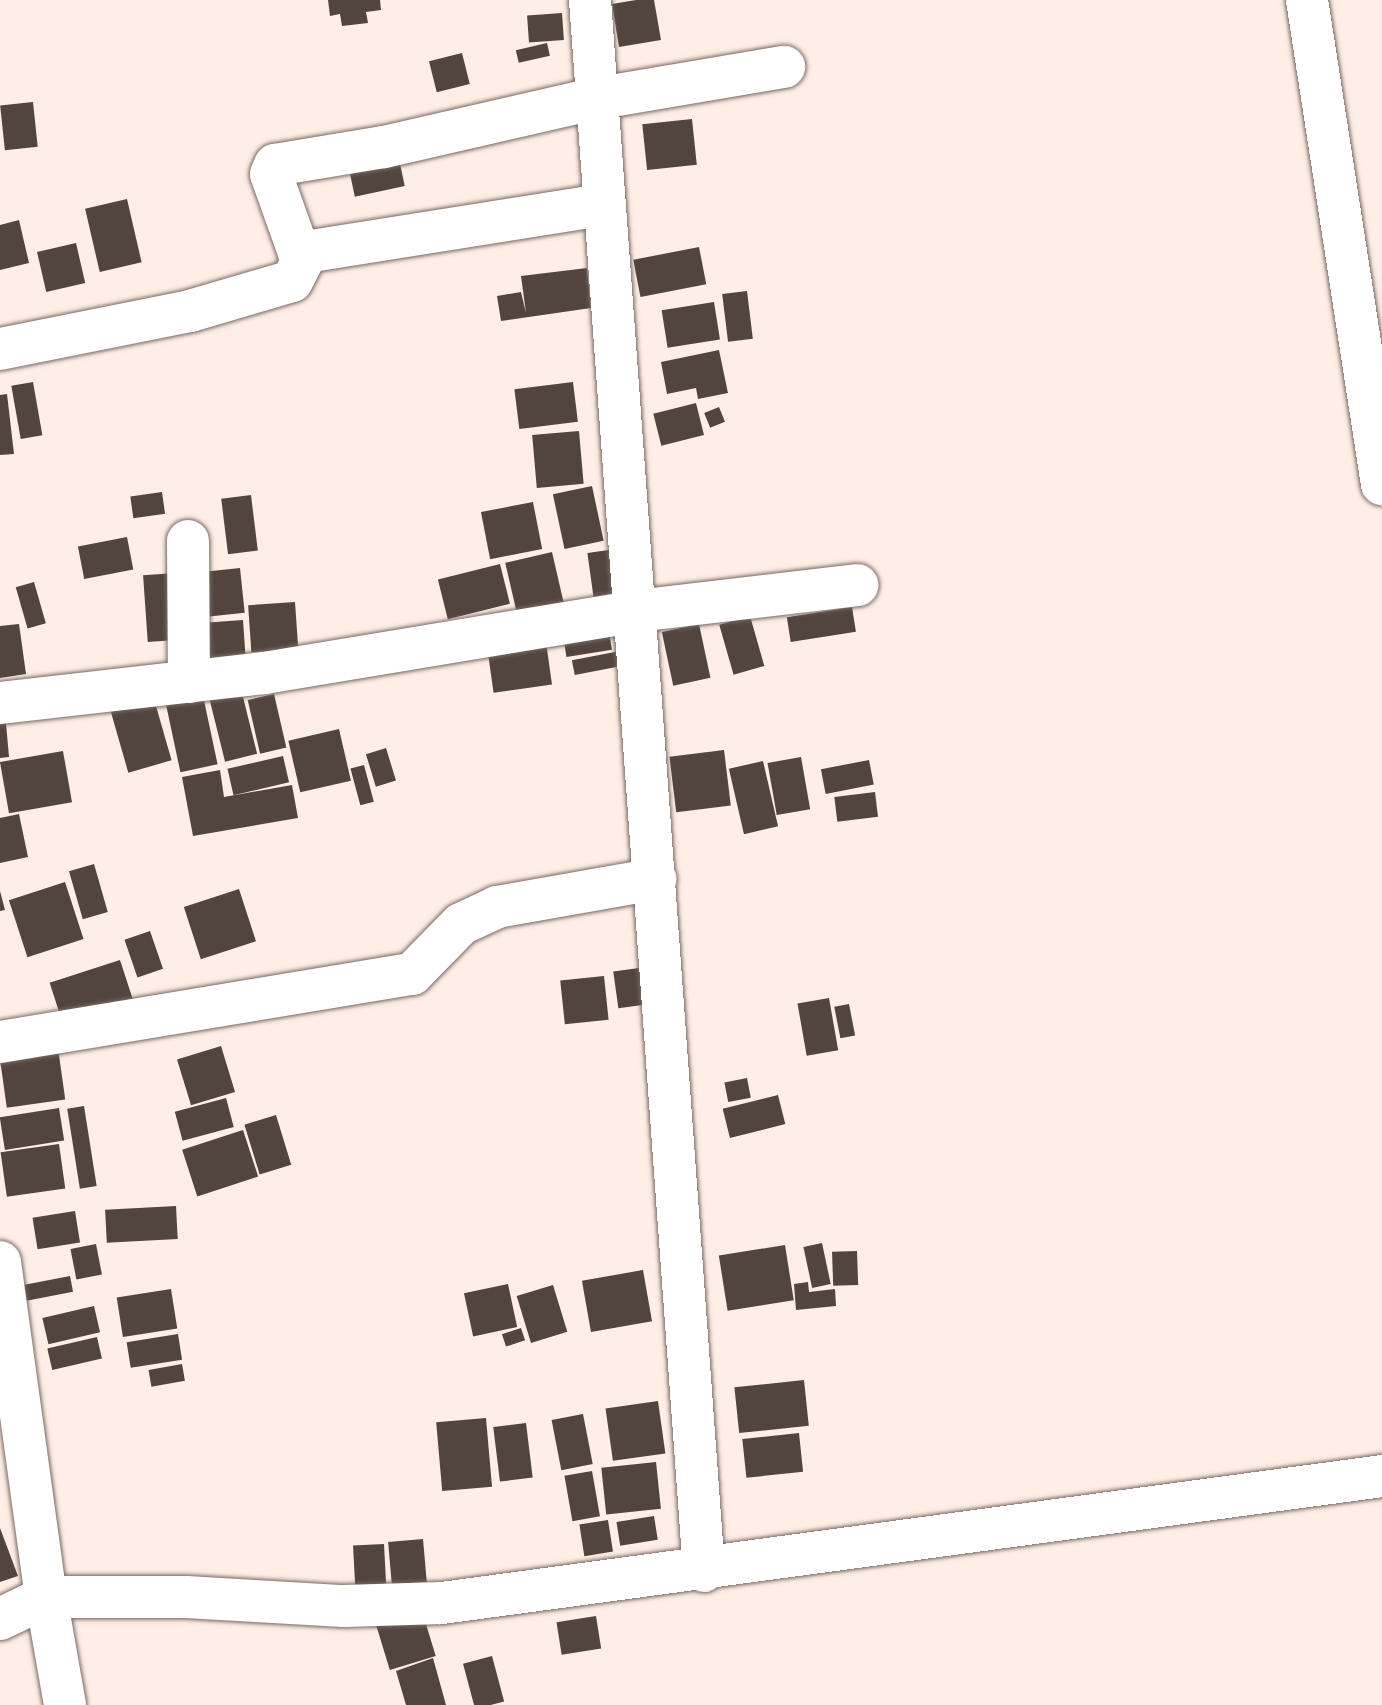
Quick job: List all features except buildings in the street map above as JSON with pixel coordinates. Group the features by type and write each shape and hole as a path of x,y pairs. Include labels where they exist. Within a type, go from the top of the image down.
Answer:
{"street":[{"path":"590,0 594,99 637,611 704,1571"},
{"path":"1307,0 1382,484"},
{"path":"0,349 190,311 278,286 299,273 299,253 271,174 275,165 594,99 784,67"},
{"path":"299,253 603,205"},
{"path":"188,541 189,682"},
{"path":"0,703 189,682 468,643 637,611 857,585"},
{"path":"0,1042 412,974 461,924 497,907 656,879"},
{"path":"0,1262 46,1597 65,1705"},
{"path":"0,1619 46,1597 404,1605 704,1571 892,1540 1382,1476"}]}
